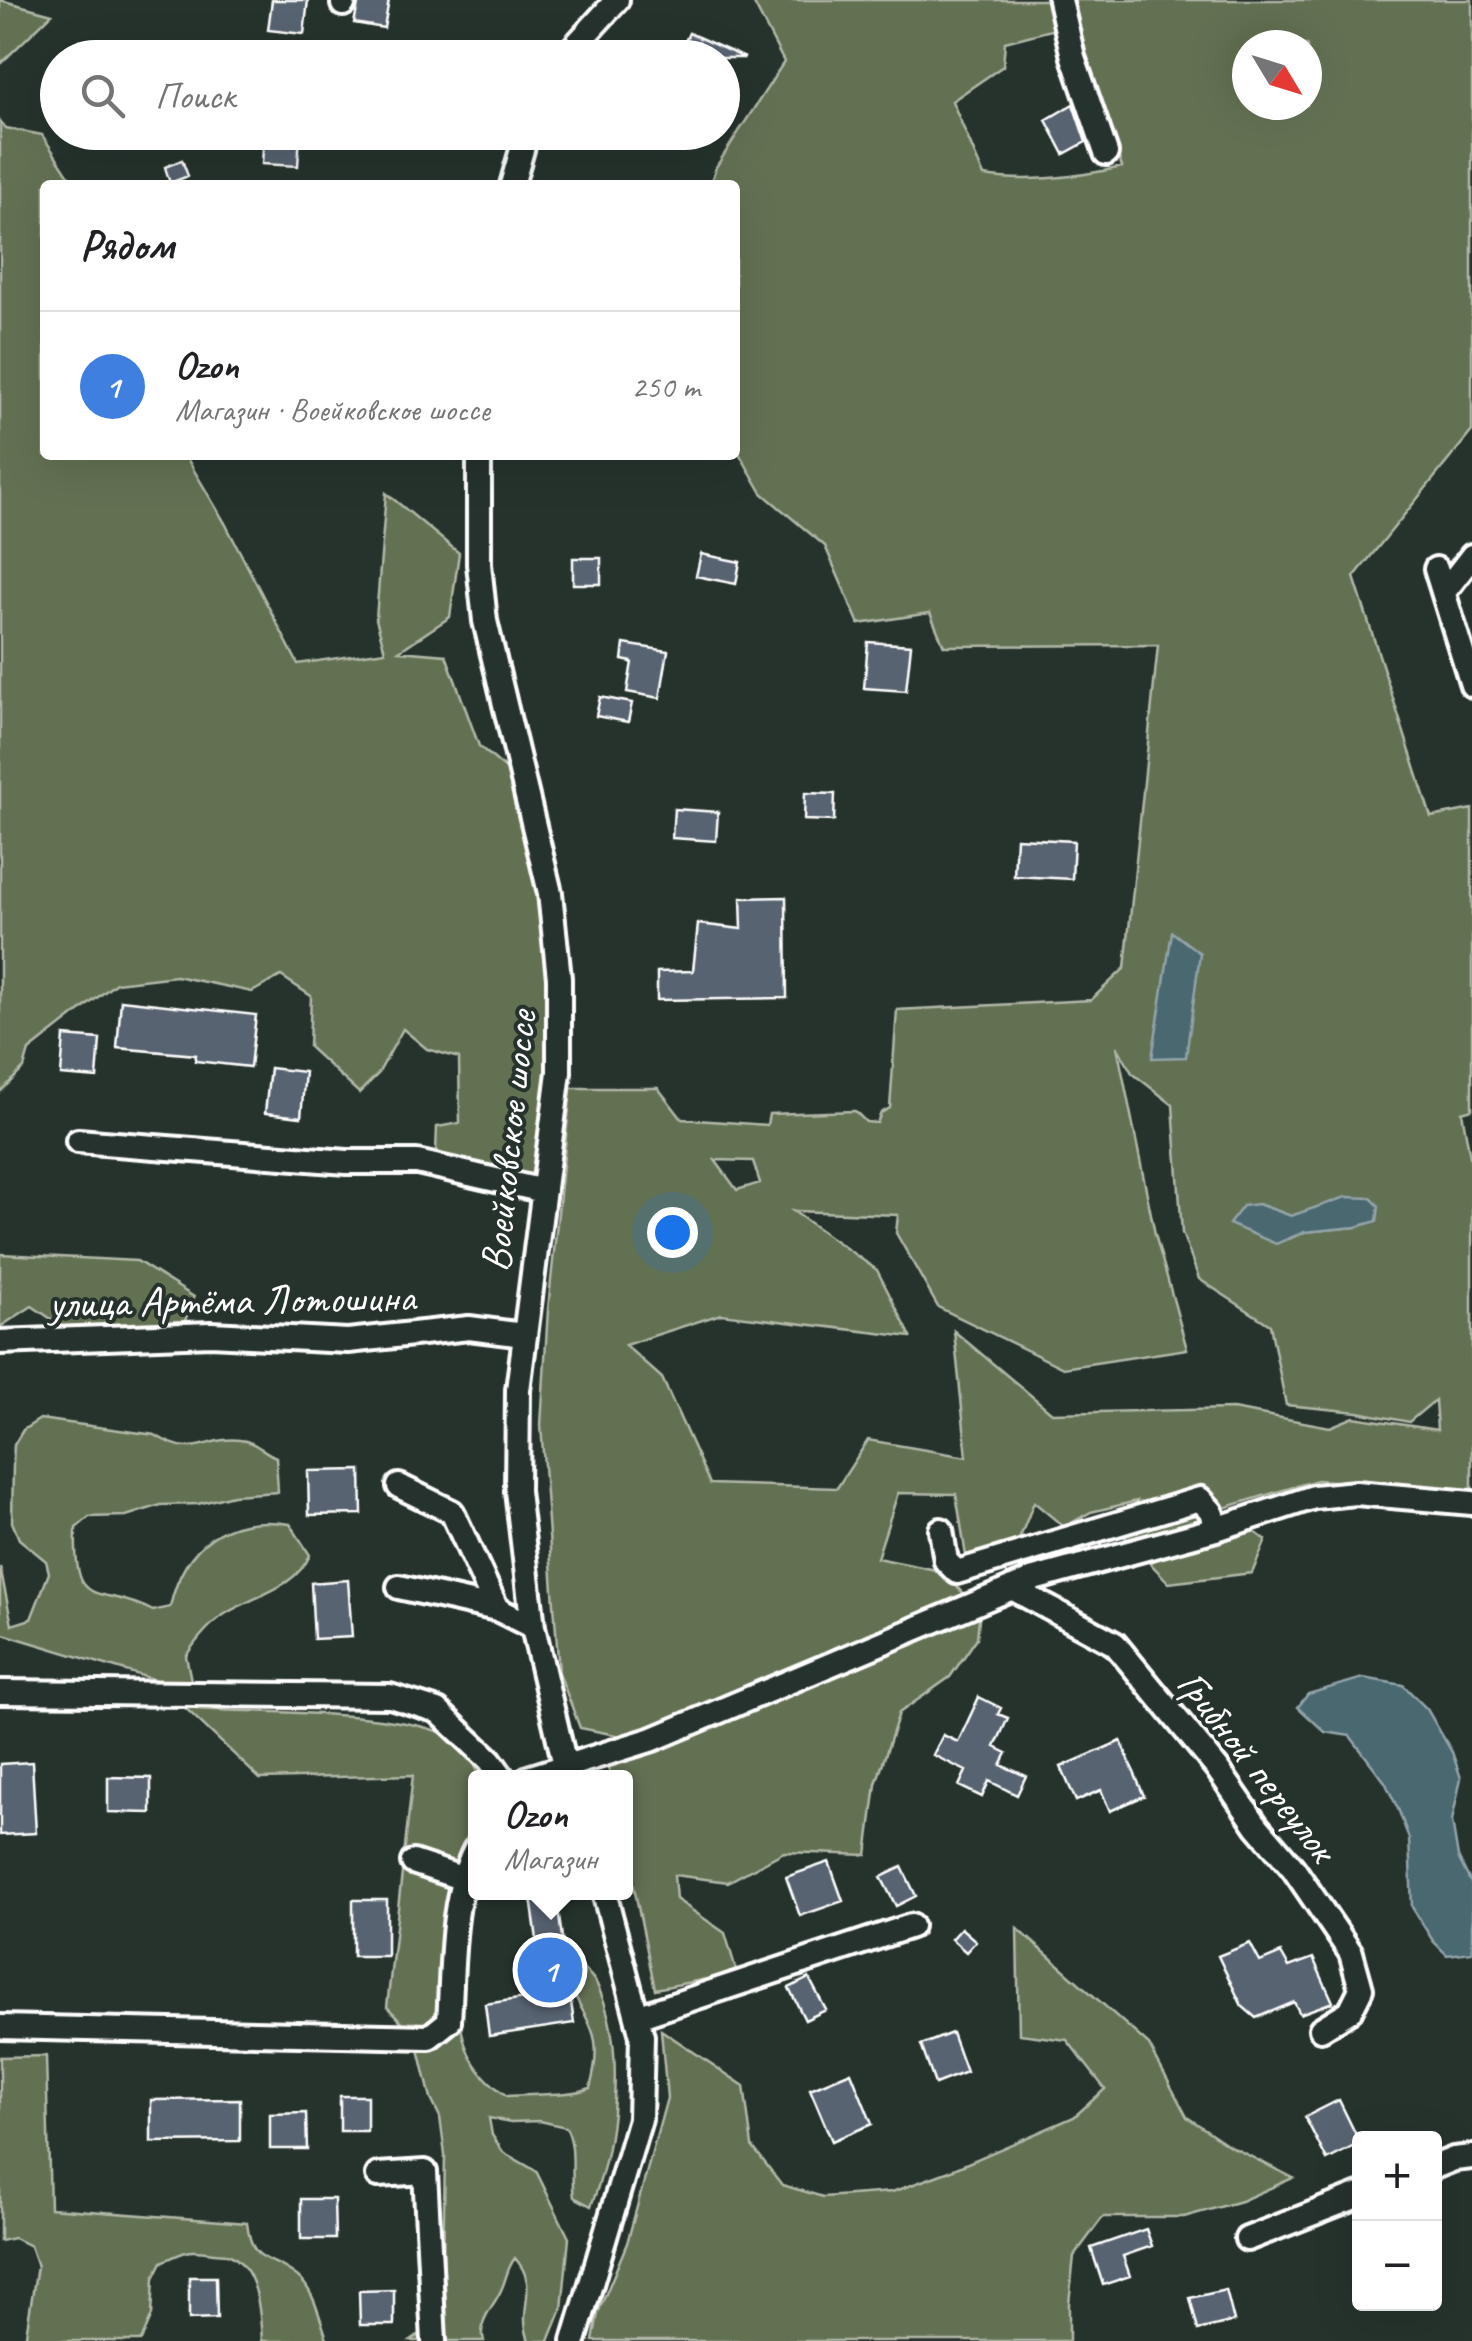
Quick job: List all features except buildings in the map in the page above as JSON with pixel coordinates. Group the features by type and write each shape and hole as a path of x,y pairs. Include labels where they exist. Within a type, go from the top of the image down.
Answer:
{"street":[{"path":"580,40 609,8 639,0"},
{"path":"1060,0 1078,72 1106,153"},
{"path":"513,180 522,150"},
{"name":"Воейковское шоссе","path":"479,460 479,564 484,621 550,892 560,978 559,1072 518,1390 517,1491 533,1627 566,1770"},
{"path":"1444,592 1472,556"},
{"path":"1436,570 1472,685"},
{"path":"78,1140 347,1162 416,1162 544,1191"},
{"name":"улица Артёма Лотошина","path":"0,1342 211,1334 348,1341 469,1328 524,1335"},
{"path":"399,1486 452,1512 497,1609"},
{"path":"569,1770 1034,1579 1216,1530 1314,1497 1356,1493 1472,1503"},
{"path":"942,1530 946,1561 957,1572 1200,1500 1210,1511 1216,1530"},
{"path":"399,1587 497,1609 533,1627"},
{"name":"Грибной переулок","path":"1012,1588 1115,1644 1293,1868 1350,1952 1360,1989 1350,2011 1321,2029"},
{"path":"0,1692 390,1696 438,1711 497,1770"},
{"path":"413,1862 464,1879"},
{"path":"0,2028 429,2037 449,2020 468,1868"},
{"path":"574,2341 640,2119 642,2036 606,1900"},
{"path":"637,2017 911,1926"},
{"path":"1442,2163 1472,2157"},
{"path":"378,2175 425,2172 434,2341"},
{"path":"1248,2239 1352,2198"}],"green space":[{"path":"0,0 52,14 0,64"},
{"path":"752,0 1472,0 1472,431 1354,577 1431,817 1472,809 1472,1109 1462,1112 1472,1168 1472,1491 1317,1480 1220,1509 1207,1520 1231,1516 1266,1540 1252,1573 1169,1583 1123,1535 1137,1501 1091,1512 1064,1527 1034,1502 1017,1545 966,1556 956,1494 898,1493 877,1558 941,1571 980,1609 977,1638 950,1677 899,1713 876,1784 867,1855 784,1852 728,1882 674,1875 676,1899 725,1933 737,1973 655,1989 633,1882 633,1770 609,1768 626,1737 580,1728 559,1673 541,1425 548,1309 571,1088 658,1088 682,1119 767,1125 769,1114 855,1111 866,1122 877,1123 881,1113 890,1108 897,1010 1091,1000 1125,968 1158,645 944,646 930,613 859,624 825,546 762,493 740,455 740,180 712,180 727,150 740,150 740,130 784,62","holes":["1074,24 1122,167 1053,178 984,176 952,101 1003,66 1005,42","1117,1046 1132,1073 1173,1105 1182,1233 1199,1279 1270,1325 1286,1405 1409,1422 1435,1400 1437,1430 1354,1417 1330,1427 1233,1409 1052,1413 954,1331 967,1457 868,1440 837,1488 710,1484 662,1378 625,1345 721,1314 911,1337 877,1270 793,1211 898,1215 896,1233 938,1307 1063,1368 1187,1349 1155,1234","715,1160 753,1161 760,1183 737,1190","1258,1204 1291,1216 1305,1212 1356,1227 1304,1232 1289,1239"]},
{"path":"0,121 6,128 40,135 40,150 52,150 72,180 40,180 40,460 188,460 298,664 385,651 376,619 386,493 459,553 450,617 399,651 446,655 479,746 507,770 536,878 552,1030 537,1169 527,1182 436,1152 437,1127 460,1123 459,1058 427,1049 403,1029 378,1074 359,1093 309,1047 311,996 281,976 252,992 176,976 116,983 29,1051 24,1068 0,1092"},
{"path":"0,1254 137,1261 194,1297 180,1334 72,1333 32,1306 0,1327"},
{"path":"40,1419 155,1435 181,1446 245,1441 276,1457 278,1492 233,1495 198,1504 161,1505 126,1516 89,1517 76,1528 76,1556 85,1585 93,1592 153,1611 170,1607 186,1566 211,1538 246,1524 290,1524 310,1555 303,1567 284,1584 219,1618 186,1656 197,1709 330,1715 403,1723 454,1739 473,1761 477,1770 468,1770 468,1834 441,1953 451,1972 472,2060 507,2096 562,2094 590,2088 595,2044 573,1989 572,1961 597,1984 613,2040 611,2127 591,2206 574,2197 572,2152 566,2127 489,2118 492,2135 503,2152 536,2171 569,2238 562,2309 549,2341 529,2341 526,2279 515,2258 485,2319 484,2341 411,2341 438,2322 444,2304 439,2286 443,2267 445,2155 440,2117 431,2099 418,2045 409,2029 387,2007 413,1775 260,1779 156,1680 0,1633 0,1567 12,1625 31,1619 49,1573 46,1561 19,1539 12,1522 14,1445 23,1430"},
{"path":"1017,1928 1149,2045 1187,2117 1230,2146 1293,2178 1241,2201 1184,2217 1103,2217 1074,2256 1069,2341 593,2341 598,2313 627,2243 667,2098 661,2030 744,2086 752,2146 782,2185 823,2197 892,2192 947,2172 1074,2117 1105,2089 1067,2040 1019,2034"},
{"path":"46,2056 50,2208 247,2223 258,2253 304,2283 328,2341 262,2341 256,2293 247,2271 230,2255 193,2251 162,2262 154,2278 152,2315 141,2341 25,2341 37,2266 30,2246 14,2238 0,2241 0,2057"}],"water":[{"path":"1172,932 1200,953 1186,1057 1152,1058"},
{"path":"1346,1197 1371,1198 1379,1206 1377,1221 1304,1232 1276,1244 1229,1224 1243,1206 1258,1204 1291,1216"},
{"path":"1363,1678 1403,1685 1427,1709 1452,1752 1461,1778 1452,1821 1458,1857 1472,1885 1472,1952 1447,1955 1433,1941 1412,1907 1409,1839 1385,1782 1350,1736 1325,1732 1298,1707 1308,1694"}],"place":[{"name":"Ozon","path":"550,1970"}]}
